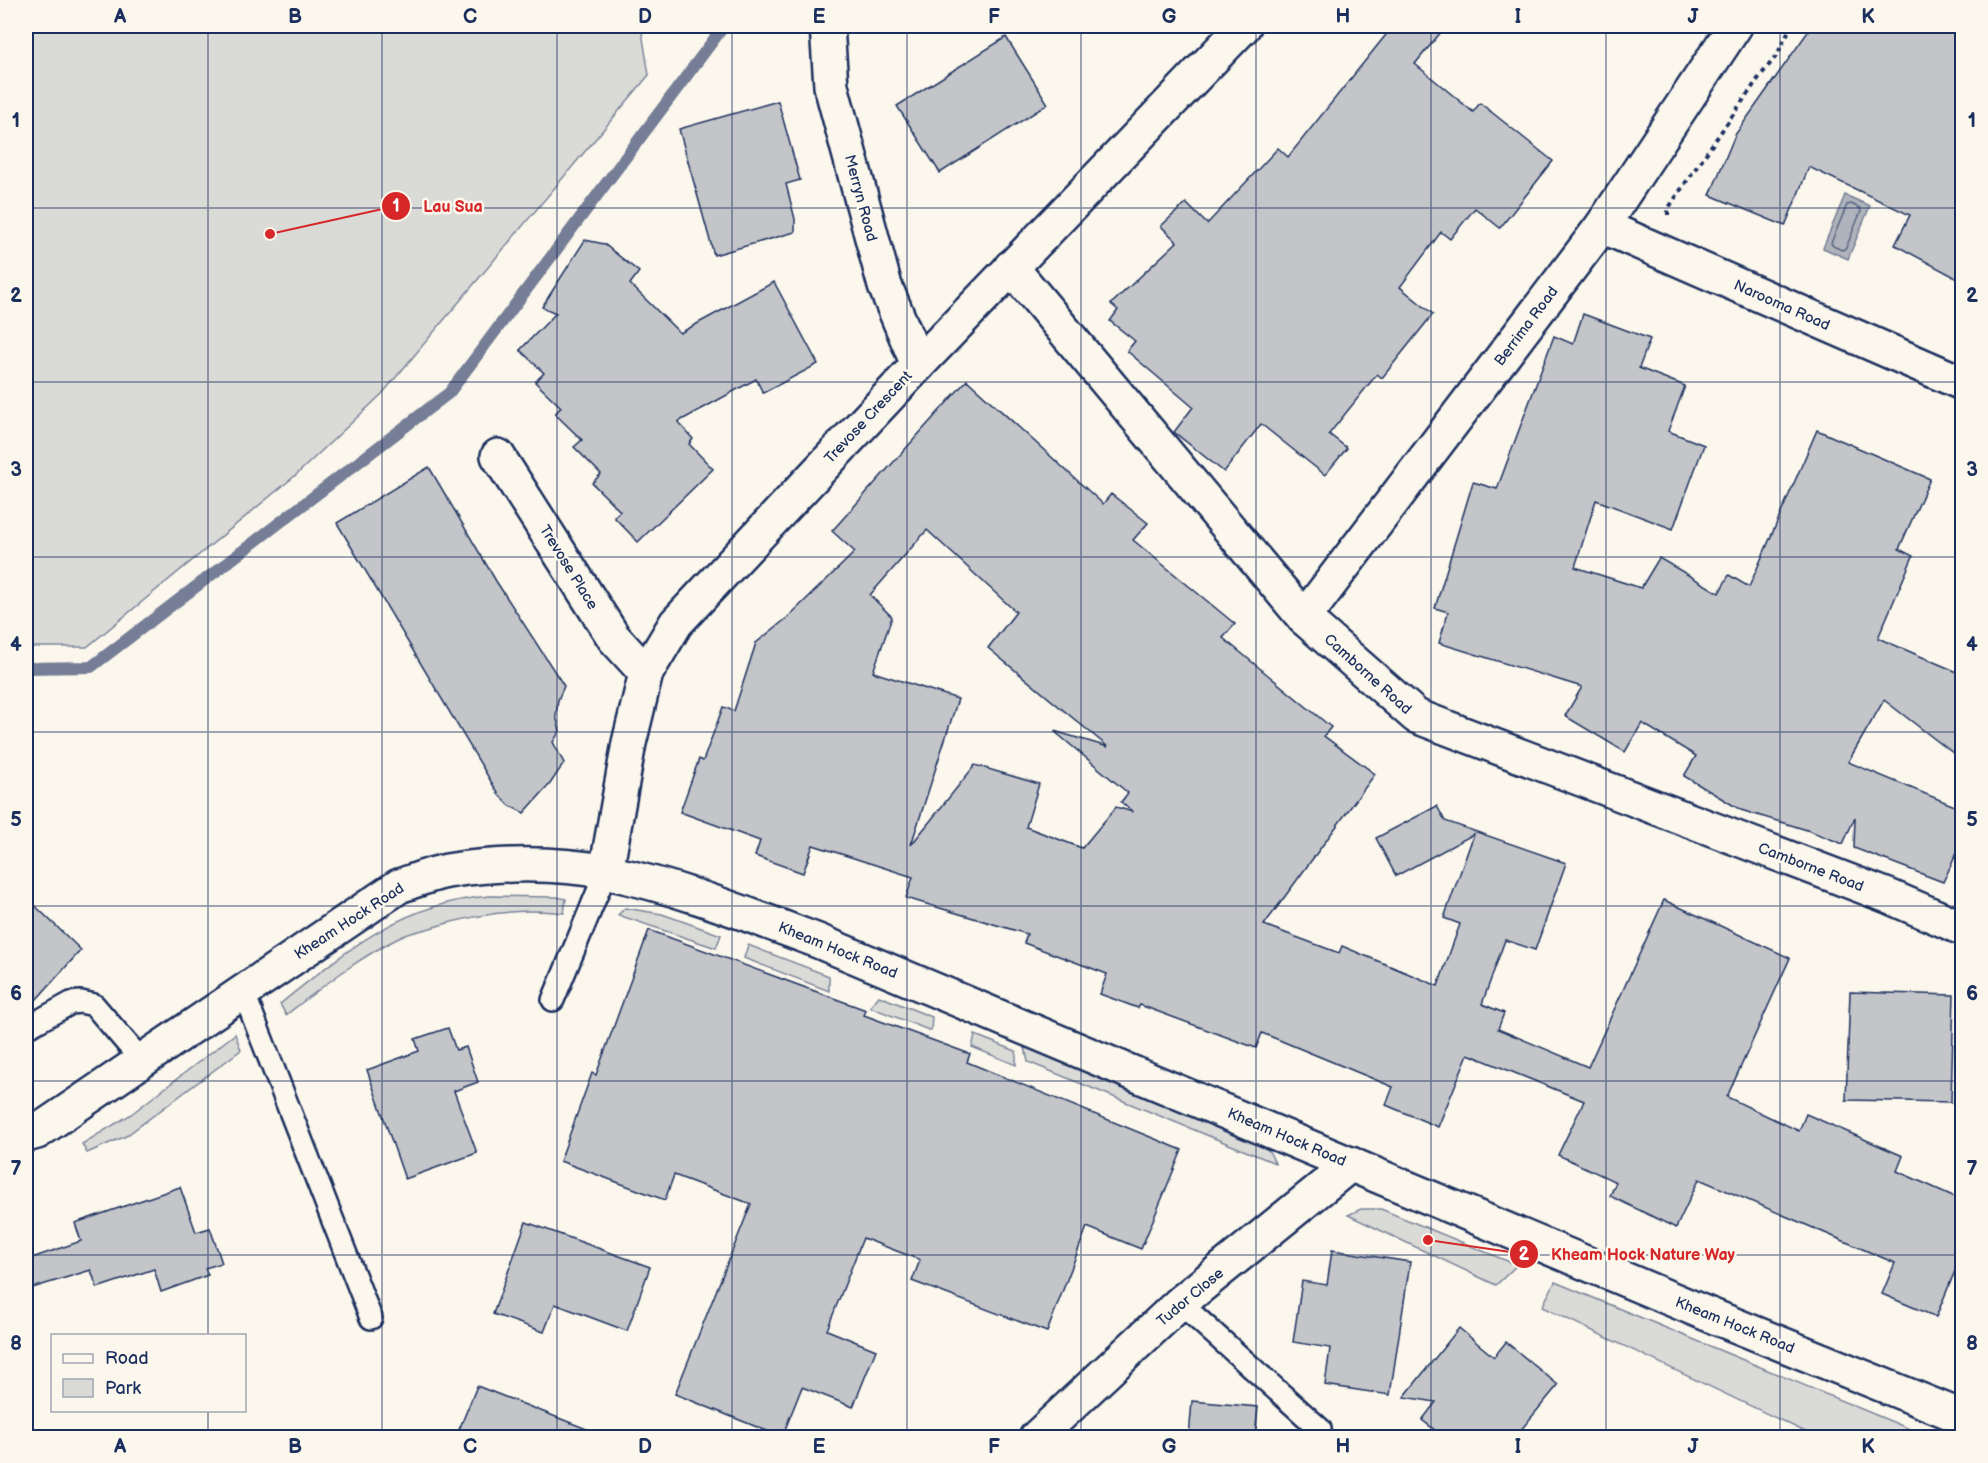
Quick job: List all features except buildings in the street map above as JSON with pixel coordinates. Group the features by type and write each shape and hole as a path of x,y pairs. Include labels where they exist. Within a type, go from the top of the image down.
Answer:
{"street":[{"name":"Merryn Road","path":"828,26 831,86 885,286 918,365"},
{"name":"Trevose Crescent","path":"606,872 629,743 646,673 676,622 1011,267 1244,26"},
{"name":"Berrima Road","path":"1304,618 1602,226 1735,26"},
{"name":"Narooma Road","path":"1602,226 1962,383"},
{"name":"Camborne Road","path":"1011,267 1304,618 1416,716 1888,896 1962,928"},
{"name":"Trevose Place","path":"498,456 614,638 646,673"},
{"name":"Kheam Hock Road","path":"26,1135 37,1132 399,885 445,871 497,866 573,868 606,872 704,898 818,941 1700,1311 1962,1417"},
{"name":"Tudor Close","path":"1036,1437 1180,1303 1351,1164"}],"lane":[{"path":"553,1000 606,872"},
{"path":"243,991 371,1318"},
{"path":"26,1028 71,1004 81,1002 94,1005 142,1061"},
{"path":"1180,1303 1320,1429"}],"path":[{"path":"1668,221 1668,209 1776,56 1791,26"}],"green space":[{"path":"26,26 641,26 649,75 382,394 296,475 87,647 26,647"},
{"path":"490,896 566,899 564,913 529,911 495,913 404,936 356,963 286,1015 280,1004 329,965 377,932 429,908 458,900"},
{"path":"625,908 662,914 721,935 716,948 618,915"},
{"path":"748,945 829,976 829,991 744,958"},
{"path":"879,996 932,1017 931,1031 870,1007"},
{"path":"235,1034 241,1050 126,1136 87,1153 82,1144 130,1115"},
{"path":"975,1035 1016,1051 1016,1065 972,1047"},
{"path":"1025,1047 1268,1149 1275,1163 1028,1062"},
{"path":"1361,1209 1381,1209 1517,1265 1496,1285 1348,1215"},
{"path":"1555,1282 1929,1437 1816,1437 1542,1307"}],"water":[{"path":"1845,195 1870,206 1848,259 1823,248"}],"waterway":[{"path":"26,668 91,667 449,393 724,26"}],"place":[{"name":"Lau Sua","path":"270,234"},
{"name":"Kheam Hock Nature Way","path":"1428,1240"}]}
